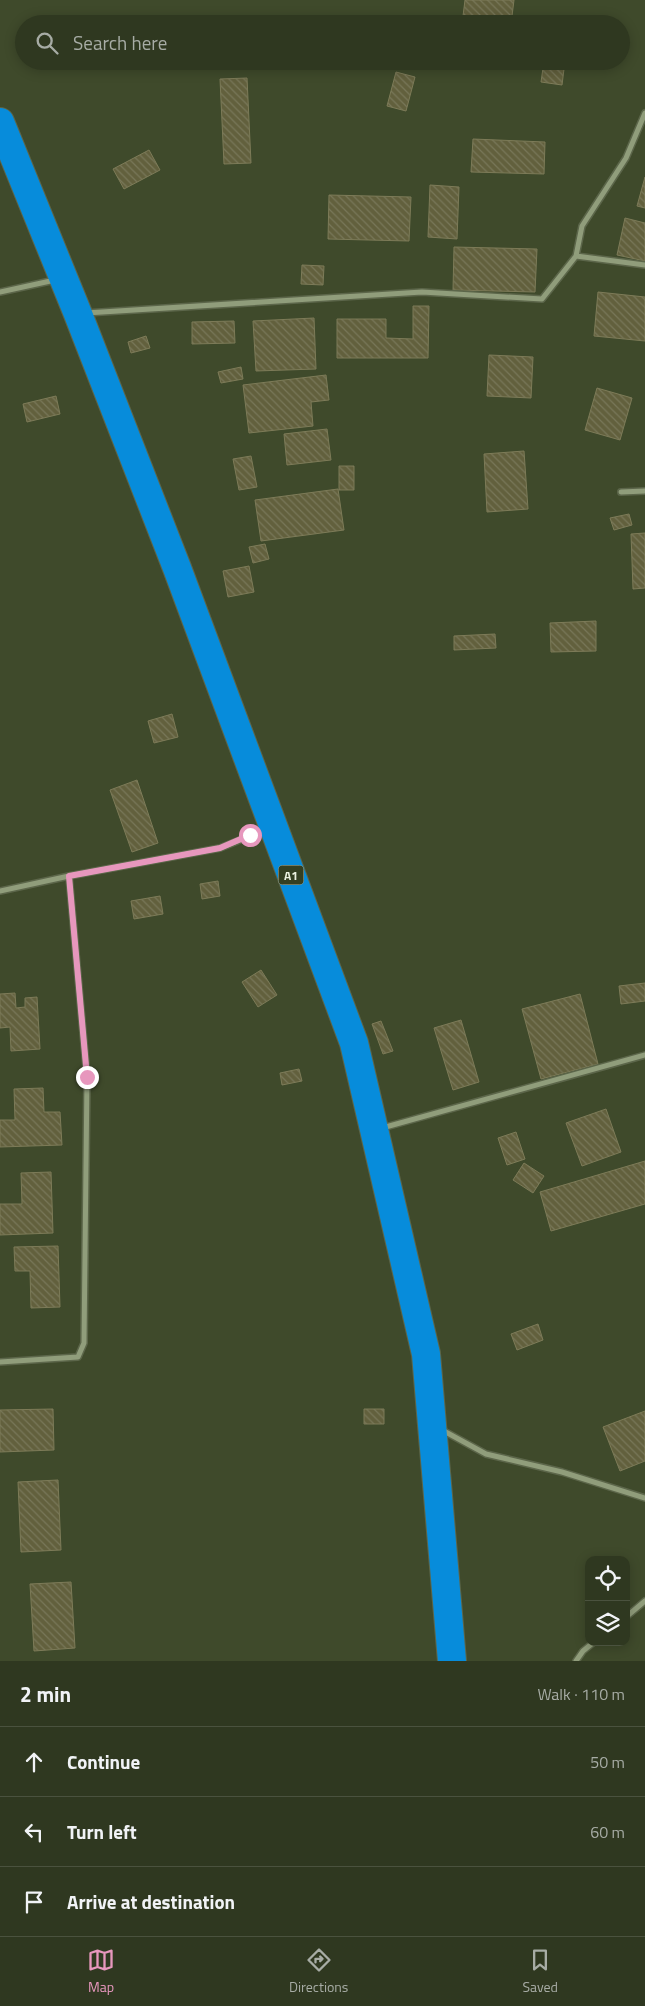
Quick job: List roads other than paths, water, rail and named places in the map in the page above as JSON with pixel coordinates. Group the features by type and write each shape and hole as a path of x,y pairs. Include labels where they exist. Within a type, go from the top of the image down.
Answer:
{"highway":[{"name":"A1","path":"0,122 78,314 177,568 354,1043 426,1354 452,1661"}],"street":[{"path":"78,314 422,292 542,299 576,256 582,226 626,158 645,113"},
{"path":"576,256 645,265"},
{"path":"0,292 63,278"},
{"path":"621,492 645,491"},
{"path":"0,891 220,848 274,827"},
{"path":"0,1362 78,1358 84,1343 87,1077 69,876"},
{"path":"374,1130 645,1055"},
{"path":"432,1425 486,1454 562,1472 645,1498"},
{"path":"630,1613 645,1602"},
{"path":"576,1661 589,1646"}]}
